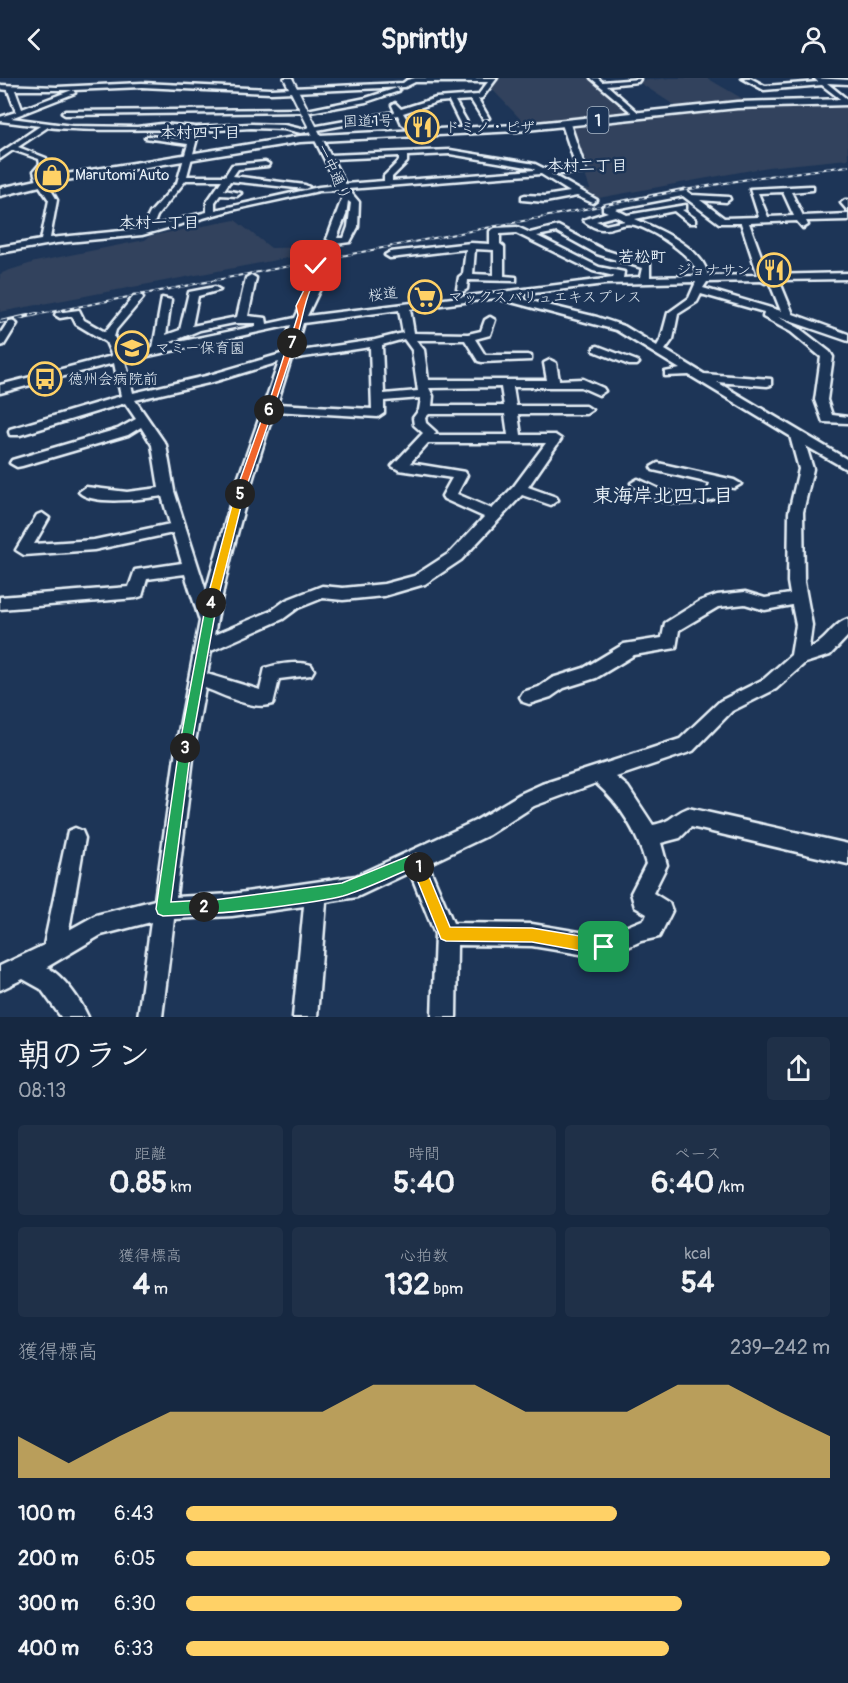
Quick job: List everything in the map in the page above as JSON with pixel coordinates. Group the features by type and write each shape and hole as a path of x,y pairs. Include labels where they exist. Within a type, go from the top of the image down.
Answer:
{"highway":[{"name":"国道1号","path":"0,192 42,182 186,158 316,131 347,136 445,133 566,124 737,105 847,103"}],"main road":[{"path":"288,78 316,131"}],"street":[{"path":"0,119 81,88 93,78"},
{"path":"203,92 209,78"},
{"path":"330,87 334,82 348,78"},
{"path":"369,78 419,134"},
{"path":"594,78 639,116"},
{"path":"601,84 638,80 634,78"},
{"path":"747,79 785,78"},
{"path":"315,88 311,110 385,95 412,80 493,79"},
{"path":"0,119 46,125 126,129 162,126 224,129 251,126 316,131 399,112 418,104 480,97 493,79"},
{"path":"747,79 764,88 820,81 848,82"},
{"path":"12,88 22,81"},
{"path":"820,81 847,103"},
{"path":"0,87 81,88 102,87 122,82 203,92 405,85"},
{"path":"97,94 102,87"},
{"path":"156,112 171,87"},
{"path":"12,88 20,113"},
{"path":"224,129 239,117 249,89"},
{"path":"473,98 485,118"},
{"path":"247,99 259,99"},
{"path":"451,99 468,131"},
{"path":"0,157 65,113 90,103"},
{"path":"65,113 156,112 194,108 299,111"},
{"path":"183,178 228,178 345,192 388,184 543,171 582,171 566,124"},
{"path":"146,231 153,215 183,178 186,158 196,129"},
{"name":"一中通り","path":"316,131 345,192 350,211 338,239"},
{"path":"445,133 450,152"},
{"path":"335,171 344,168 347,136"},
{"path":"149,138 191,142"},
{"path":"12,147 42,158 44,164 38,171 53,200 45,242"},
{"path":"210,214 211,202 235,167 263,164 253,159 242,160 231,149"},
{"path":"328,157 450,152 535,166 592,200"},
{"path":"388,184 388,176 403,162 403,155"},
{"path":"765,220 753,191 810,188"},
{"path":"0,250 45,242 146,231 255,199 319,189"},
{"path":"218,190 237,191"},
{"path":"786,190 801,223"},
{"path":"525,200 578,193"},
{"path":"659,351 667,339 673,313 693,300 700,284 702,269 688,254 606,208 685,193 722,221 765,220 801,223 848,217"},
{"path":"690,197 726,199"},
{"path":"848,203 845,203 848,208"},
{"path":"624,218 679,208 692,221"},
{"path":"744,220 769,280 789,318"},
{"path":"495,246 495,231 513,229 596,269 620,274 619,281"},
{"path":"527,236 558,229 610,256 628,263 647,266 644,280"},
{"path":"468,277 471,246"},
{"path":"390,255 471,246 495,246 499,247 499,278"},
{"path":"334,265 329,283 324,287 313,306 301,315 299,306 316,266 334,265"},
{"path":"150,1017 184,753 208,621 234,513 301,315 326,266"},
{"name":"桜道","path":"0,389 158,347 262,328 301,315 404,307 619,281 644,280 700,284 848,276"},
{"path":"462,290 464,277 512,279"},
{"path":"242,319 251,278"},
{"path":"700,284 719,295 825,328 848,338"},
{"path":"184,331 193,294 215,290"},
{"path":"491,295 593,319 620,328 848,466"},
{"path":"108,338 111,329 138,298"},
{"path":"158,347 166,300"},
{"path":"404,307 410,335 418,350 427,396 425,410 419,418 420,425 430,432 399,466 460,475 449,496 493,515"},
{"path":"60,315 75,312 80,322 111,340 128,398 159,445 167,491 189,568 208,621"},
{"path":"770,312 767,315 795,330 824,352 827,357 822,406 827,419 846,420"},
{"path":"158,347 184,331 218,321 262,320 262,328"},
{"path":"487,332 490,320"},
{"path":"0,343 12,324"},
{"path":"15,432 128,398 209,379 288,356 376,343 410,335 468,337 487,332 502,333"},
{"path":"468,337 482,359 526,358"},
{"path":"270,407 378,413 376,343"},
{"path":"597,349 633,363"},
{"path":"550,363 555,384"},
{"path":"669,374 695,374 767,382"},
{"path":"378,398 424,389 507,384 584,383 599,391"},
{"path":"507,384 514,439"},
{"path":"425,410 586,410"},
{"path":"17,463 123,432 142,420"},
{"path":"796,435 806,470 796,512 796,582 804,625 799,658"},
{"path":"203,647 278,615 292,604 322,592 344,594 384,590 419,580 456,556 519,489 555,439 426,439"},
{"path":"658,467 734,484"},
{"path":"638,483 646,490 693,501 715,494 717,480"},
{"path":"519,489 551,500"},
{"path":"86,492 127,497 167,491"},
{"path":"42,518 24,550 94,545 178,527"},
{"path":"0,603 136,592 140,574 189,568"},
{"path":"529,697 544,692 558,683 590,673 630,649 670,643 670,627 706,605 744,598 765,604 798,598"},
{"path":"0,978 54,952 96,926 128,916 163,909 232,905 316,894 357,885 482,828 527,800 549,790 686,746 726,706 770,684 799,658 824,650 848,625"},
{"path":"197,678 267,699 271,673 304,670"},
{"path":"446,934 532,935 604,947 640,930 651,929 661,911 643,899 642,893 657,864 648,835 621,793 600,775"},
{"path":"648,835 673,831 688,817 848,854"},
{"path":"54,952 75,838"},
{"path":"416,860 446,934 444,1017"},
{"path":"304,1017 316,894"},
{"path":"25,967 49,981 76,1017"}],"shaded area":[{"path":"496,78 591,78 633,113 526,125 490,87"},
{"path":"707,78 750,103 680,109 637,81"},
{"path":"847,105 848,159 768,167 593,199 575,190 590,189 568,126 706,110"},
{"path":"235,220 271,248 318,247 324,251 0,312 0,274 7,271 35,262 145,240 150,236"}],"tunnel":[{"path":"326,266 338,239"}],"railway":[{"path":"30,316 673,192 760,177 848,166"},
{"path":"0,322 37,314"}],"place":[{"name":"ドミノ・ピザ","path":"422,127"},
{"name":"Marutomi Auto","path":"52,175"},
{"name":"ジョナサン","path":"774,270"},
{"name":"マックスバリュエキスプレス","path":"425,297"},
{"name":"マミー保育園","path":"132,348"},
{"name":"徳州会病院前","path":"45,379"}],"district":[{"name":"本村四丁目","path":"200,132"},
{"name":"本村二丁目","path":"587,165"},
{"name":"本村一丁目","path":"159,222"},
{"name":"若松町","path":"642,256"},
{"name":"東海岸北四丁目","path":"663,495"}],"route":[{"path":"316,266 299,306 301,315 242,488 218,574 187,733 163,909 232,905 342,890 416,860 446,934 532,935 604,947"}]}
